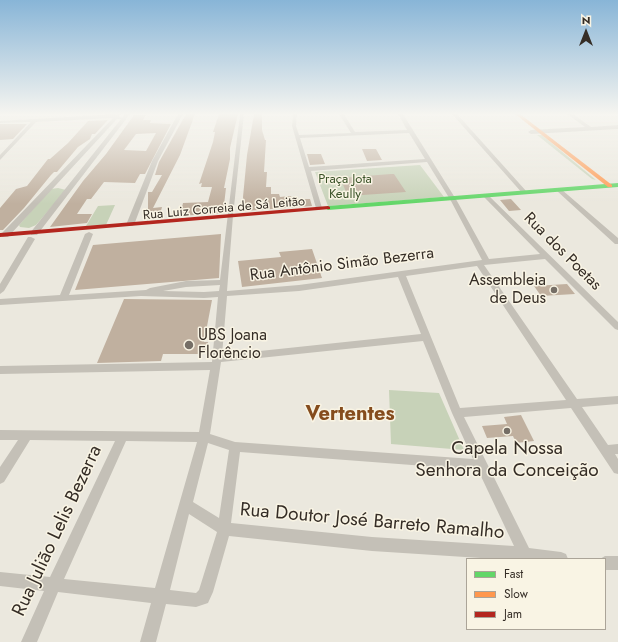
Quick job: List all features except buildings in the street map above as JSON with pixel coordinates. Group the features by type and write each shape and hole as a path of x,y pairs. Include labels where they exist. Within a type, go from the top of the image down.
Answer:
{"main road":[{"path":"549,144 598,187"},
{"path":"553,144 614,185"},
{"name":"Rua Luiz Correia de Sá Leitão","path":"33,236 130,225 230,219 614,185"},
{"name":"Rua Luiz Correia de Sá Leitão","path":"2,237 89,234 319,208 452,200"}],"street":[{"path":"0,158 14,144"},
{"path":"2,237 90,144"},
{"path":"0,291 33,236 105,144"},
{"path":"130,225 155,162 165,144"},
{"path":"148,642 204,437 216,362 239,144"},
{"path":"299,144 319,208"},
{"path":"418,144 452,200 483,262 575,404 612,450 618,469"},
{"path":"481,144 526,193"},
{"path":"80,154 98,154"},
{"path":"308,169 428,160"},
{"path":"54,183 75,183"},
{"path":"559,190 618,242"},
{"name":"Rua dos Poetas","path":"486,196 618,327"},
{"path":"64,297 89,234"},
{"name":"Rua Antônio Simão Bezerra","path":"0,302 140,293 169,295 223,294 299,288 401,272 548,256"},
{"path":"401,272 457,413 525,554"},
{"name":"Rua Antônio Simão Bezerra","path":"140,293 186,284 224,282"},
{"path":"0,370 216,362 426,337"},
{"path":"457,413 618,400"},
{"path":"0,435 204,437 235,447 483,465"},
{"path":"0,478 27,435"},
{"name":"Rua Julião Lelis Bezerra","path":"29,642 53,586 123,436"},
{"path":"0,579 161,597 196,600 203,598 224,529 235,447"},
{"name":"Rua Doutor José Barreto Ramalho","path":"186,505 224,529 372,544 525,554 554,558"},
{"path":"606,563 618,563"}],"green space":[{"path":"548,144 553,144 596,180 592,179"},
{"name":"Praça Jota Keully","path":"420,165 444,197 328,206 315,172"},
{"path":"58,188 66,190 36,225 29,228 20,227 19,225 51,189"},
{"path":"115,205 106,225 86,226 98,206"},
{"path":"389,390 439,393 464,450 391,444"}],"traffic: fast":[{"path":"328,208 618,185"}],"traffic: slow":[{"path":"556,144 610,186"}],"traffic: jam":[{"path":"0,235 328,208"}],"place":[{"name":"Assembleia de Deus","path":"554,290"},
{"name":"UBS Joana Florêncio","path":"189,345"},
{"name":"Capela Nossa Senhora da Conceição","path":"507,431"}],"district":[{"name":"Vertentes","path":"350,415"}]}
